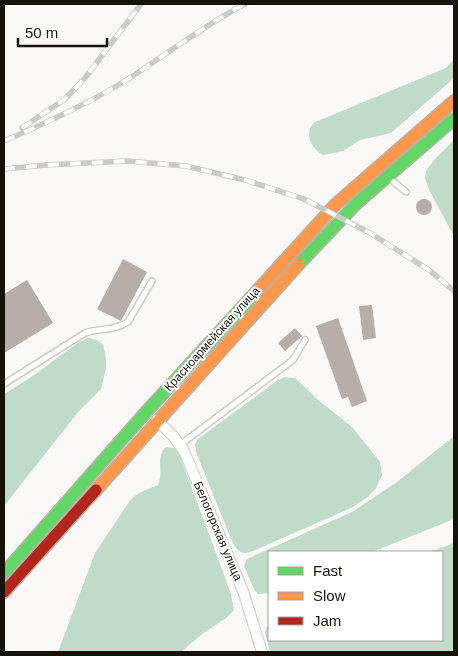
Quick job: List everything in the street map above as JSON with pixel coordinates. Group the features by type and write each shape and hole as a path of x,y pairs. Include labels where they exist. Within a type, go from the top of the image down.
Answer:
{"main road":[{"name":"Красноармейская улица","path":"4,573 336,204 454,101"},
{"name":"Красноармейская улица","path":"4,592 310,252 357,203 454,119"}],"street":[{"name":"Белогорская улица","path":"157,420 180,444 243,591 262,652"}],"lane":[{"path":"387,176 406,192"},
{"path":"4,384 85,333 96,329 114,328 128,322 152,281"},
{"path":"180,444 293,360 305,340"}],"green space":[{"path":"454,59 454,78 391,133 360,140 343,151 323,155 312,145 309,135 311,126 315,122 446,68"},
{"path":"454,140 454,236 429,190 425,178 426,171 435,159"},
{"path":"88,338 97,340 103,345 106,369 101,389 79,411 4,506 4,394 30,378 79,342"},
{"path":"285,377 295,378 353,428 380,462 382,475 376,488 368,497 351,508 248,553 244,553 238,550 232,541 196,452 195,444 198,439 278,380"},
{"path":"454,436 454,519 374,551 268,551 268,593 258,594 254,589 244,566 247,559 352,512 397,482"},
{"path":"166,447 175,448 180,456 231,594 234,610 181,652 58,652 95,553 131,499 139,493 158,485 161,455"},
{"path":"454,543 454,652 270,652 265,632 268,624 268,641 443,641 443,551 433,551"}],"building":[{"path":"421,199 427,199 432,204 430,213 421,215 416,210 416,204"},
{"path":"123,259 147,272 121,321 97,309"},
{"path":"27,280 53,323 4,353 4,294"},
{"path":"372,305 376,338 363,340 359,306"},
{"path":"338,318 367,401 352,407 348,397 342,399 316,326"},
{"path":"295,328 302,336 285,351 278,343"}],"railway":[{"path":"22,128 65,99 85,78 141,4"},
{"path":"4,141 106,92 245,4"},
{"path":"4,169 127,161 186,166 245,180 304,199 370,233 429,270 454,291"}],"traffic: fast":[{"path":"299,264 357,203 454,119"},
{"path":"4,573 147,411 256,292"}],"traffic: slow":[{"path":"256,292 336,204 454,101"},
{"path":"96,490 299,264"}],"traffic: jam":[{"path":"4,592 96,490"}]}
